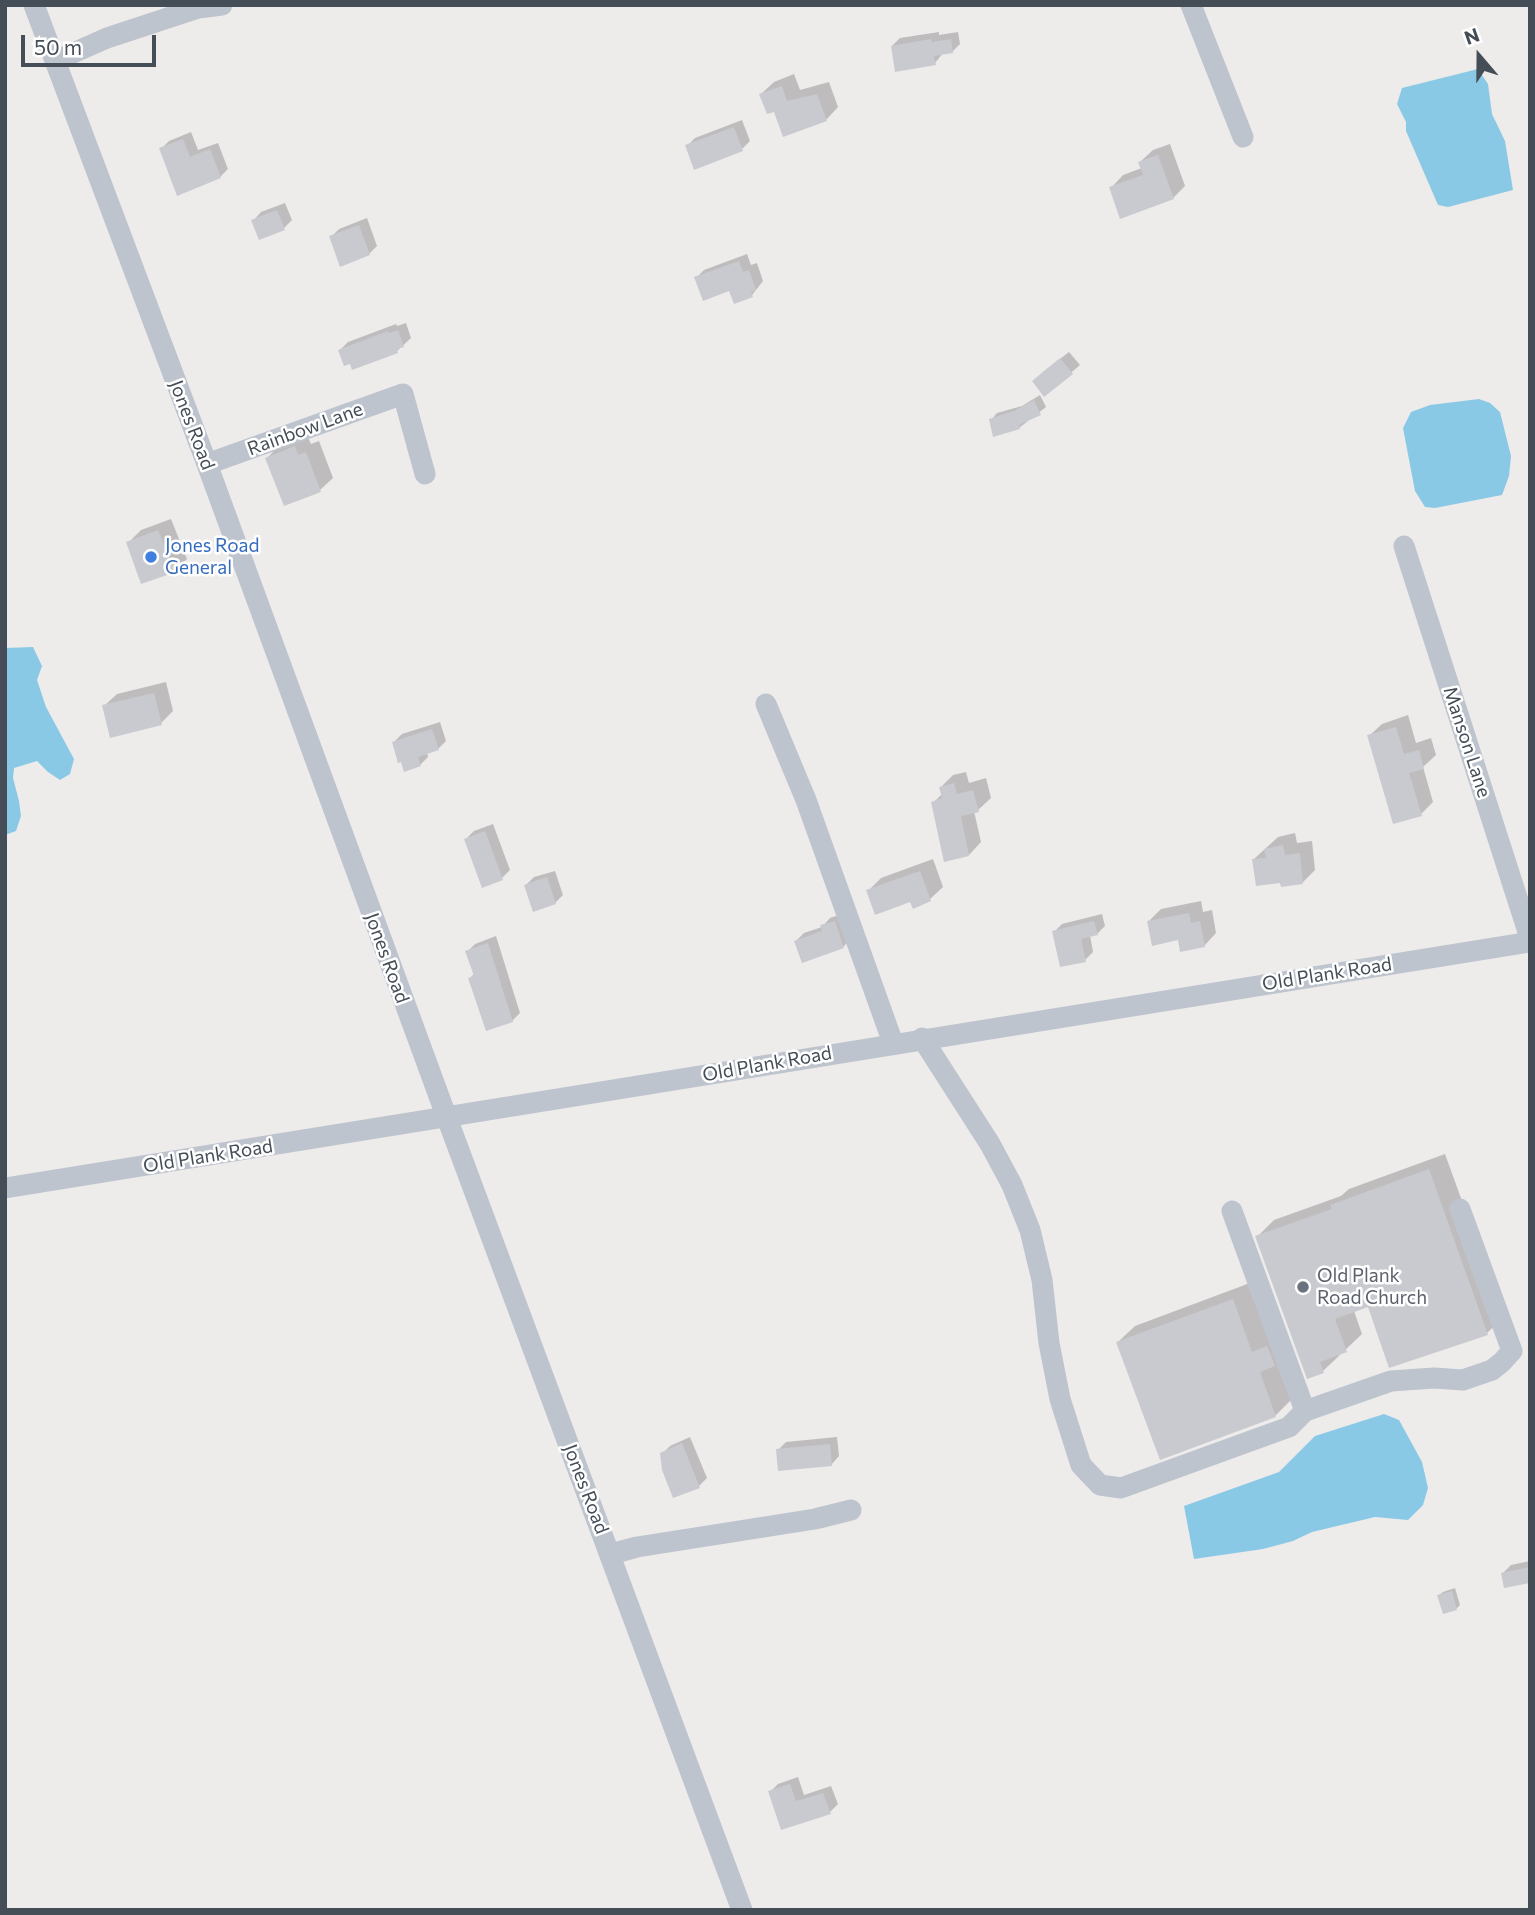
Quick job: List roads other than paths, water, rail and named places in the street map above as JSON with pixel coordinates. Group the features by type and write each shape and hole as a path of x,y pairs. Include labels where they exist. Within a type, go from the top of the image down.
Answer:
{"street":[{"name":"Jones Road","path":"34,5 207,464 742,1910"},
{"path":"55,61 120,33 198,8 222,5"},
{"path":"1191,5 1243,137"},
{"name":"Rainbow Lane","path":"207,464 403,394 425,474"},
{"name":"Manson Lane","path":"1404,546 1530,940"},
{"path":"766,704 806,800 893,1043"},
{"name":"Old Plank Road","path":"5,1188 1530,940"},
{"path":"922,1038 990,1144 1012,1185 1030,1230 1042,1280 1049,1343 1060,1399 1082,1465 1100,1485 1121,1488 1289,1427 1305,1411 1391,1381 1434,1378 1463,1380 1492,1370 1512,1351 1460,1209"},
{"path":"1232,1211 1305,1411"},
{"path":"611,1554 637,1547 815,1519 851,1510"}],"water":[{"path":"1478,69 1488,84 1492,114 1505,141 1513,190 1448,207 1438,205 1397,104 1402,88"},
{"path":"1479,399 1490,403 1500,412 1511,456 1509,476 1502,495 1435,508 1425,507 1415,491 1403,428 1411,412 1430,405"},
{"path":"33,647 42,666 37,680 46,707 74,759 70,774 60,780 37,761 14,768 13,778 21,816 16,831 5,835 5,648"},
{"path":"1384,1414 1399,1420 1422,1462 1428,1488 1423,1505 1408,1520 1375,1517 1312,1532 1293,1541 1263,1549 1194,1559 1184,1506 1279,1472 1315,1436"}],"place":[{"name":"Jones Road General","path":"151,557"},
{"name":"Old Plank Road Church","path":"1303,1287"}]}
